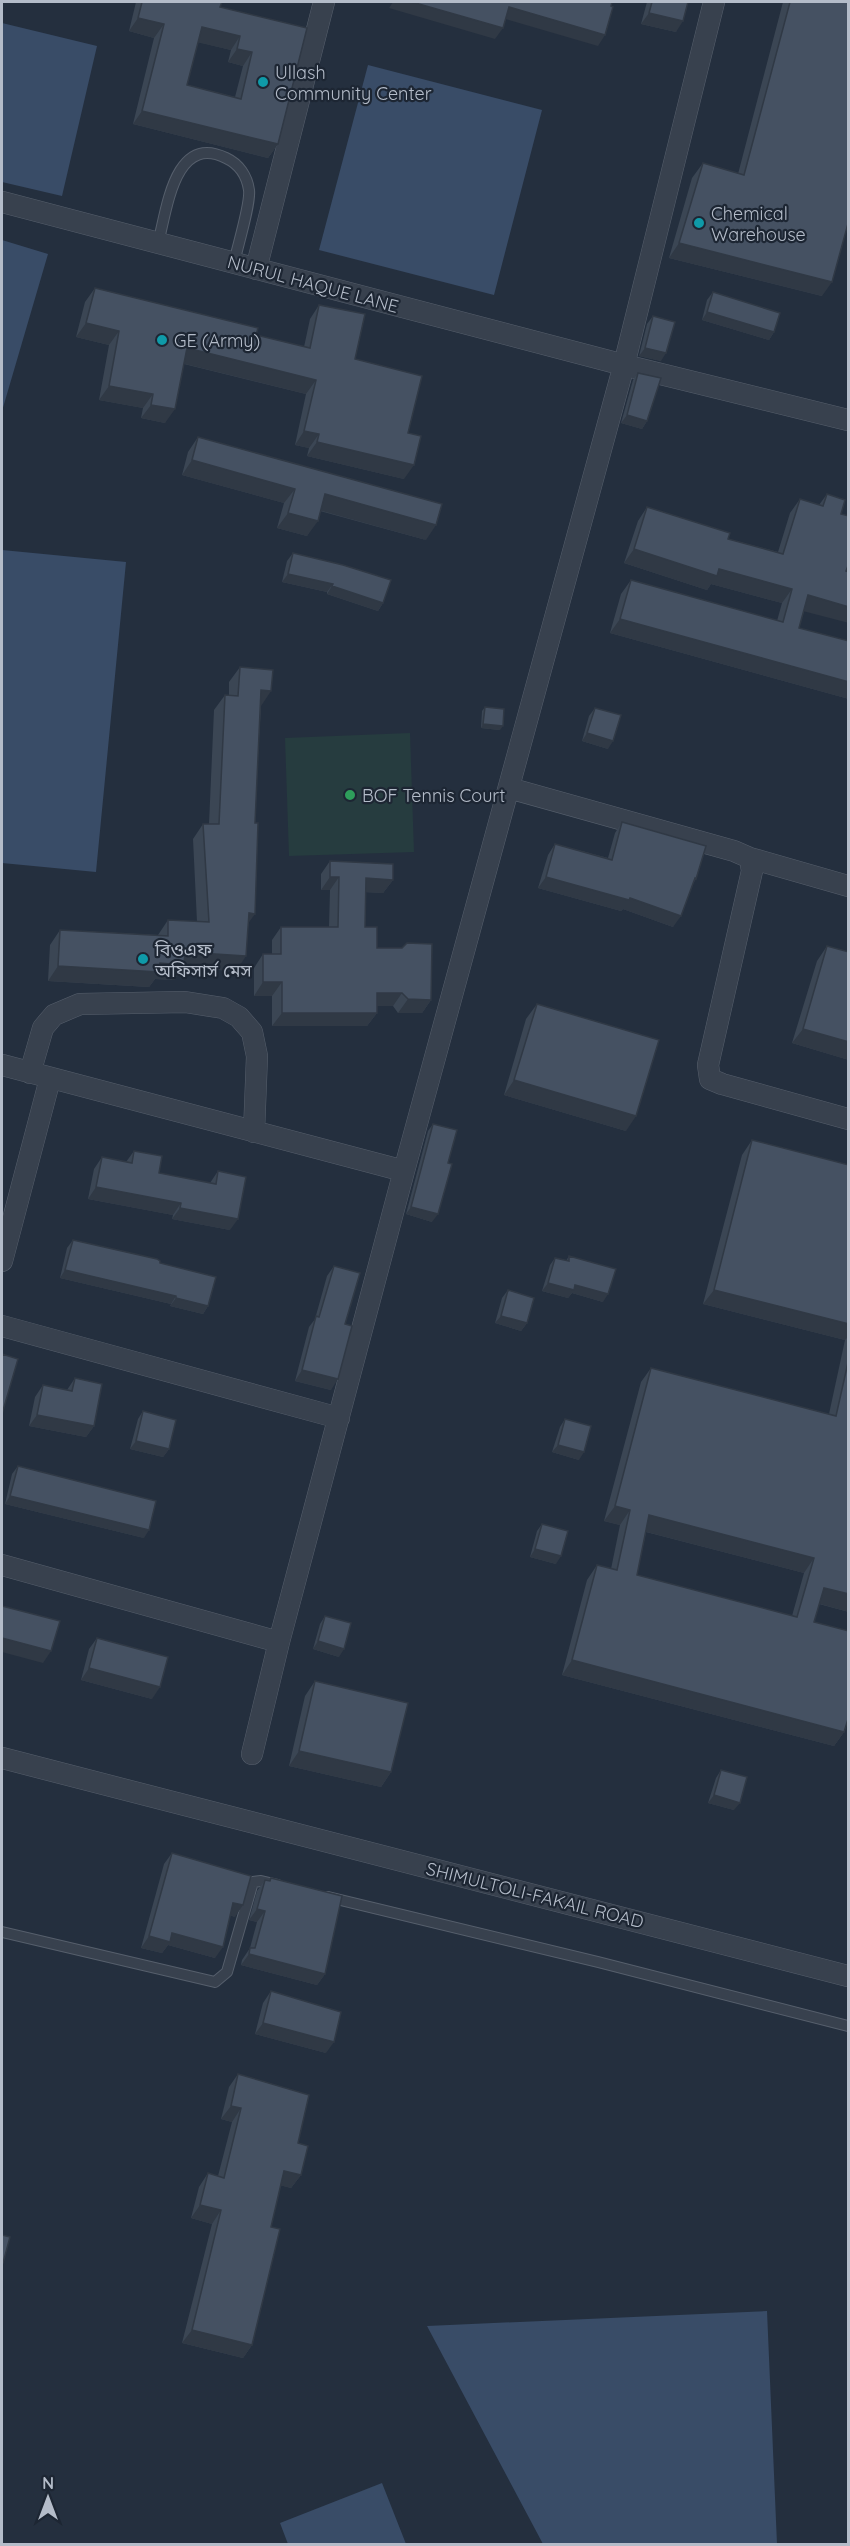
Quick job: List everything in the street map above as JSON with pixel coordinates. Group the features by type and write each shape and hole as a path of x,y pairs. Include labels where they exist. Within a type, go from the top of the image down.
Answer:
{"street":[{"path":"256,269 324,2"},
{"path":"252,1755 279,1642 404,1171 624,365 714,2"},
{"name":"NURUL HAQUE LANE","path":"2,202 624,365 849,420"},
{"path":"509,788 849,886"},
{"path":"750,858 752,872 708,1065 710,1079 849,1119"},
{"path":"2,1261 40,1076 43,1028 54,1015 80,1004 185,1002 223,1008 239,1017 252,1032 257,1056 254,1132"},
{"path":"2,1065 404,1171"},
{"path":"2,1326 339,1418"},
{"path":"2,1565 279,1642"},
{"name":"SHIMULTOLI-FAKAIL ROAD","path":"2,1758 849,1976"}],"lane":[{"path":"158,243 175,177 186,162 199,153 216,153 234,162 244,175 250,193 234,263"},
{"path":"2,1932 215,1982 227,1972 253,1882 261,1881 284,1886"},
{"path":"318,1894 849,2026"}],"green space":[{"name":"BOF Tennis Court","path":"410,733 414,852 289,856 285,738"}],"water":[{"path":"2,23 97,46 62,196 2,182"},
{"path":"368,65 542,110 494,295 319,250"},
{"path":"2,240 48,254 2,411"},
{"path":"2,550 126,562 96,872 2,863"},
{"path":"767,2311 777,2544 543,2544 427,2326"},
{"path":"382,2483 406,2544 288,2544 280,2523"}],"building":[{"name":"Ullash Community Center","path":"142,2 222,2 220,7 307,28 278,144 142,111 164,24 138,18","holes":["202,27 240,36 237,49 252,52 241,99 187,85"]},
{"path":"412,2 612,2 613,7 605,35 509,7 503,28"},
{"path":"652,2 688,2 683,21 649,13"},
{"path":"790,2 849,2 849,220 832,282 679,243 703,163 744,175"},
{"path":"95,288 258,328 256,335 310,348 319,305 365,314 355,359 422,376 408,433 421,436 414,465 317,442 319,434 304,431 316,380 187,348 175,409 151,405 153,394 109,386 119,331 86,323"},
{"path":"713,292 780,313 774,332 707,312"},
{"path":"653,316 675,322 666,353 645,348"},
{"path":"638,373 661,378 647,421 627,415"},
{"path":"198,437 442,504 436,525 325,494 318,521 288,513 295,489 192,460"},
{"path":"827,494 845,500 841,514 849,516 849,563 846,571 849,572 849,607 808,595 799,628 849,641 849,682 620,619 631,580 783,622 792,589 719,569 717,576 634,549 647,507 730,533 728,539 783,554 800,499 823,506"},
{"path":"293,553 391,580 383,603 332,586 333,584 288,574"},
{"path":"240,667 273,670 271,691 261,690 255,823 258,823 255,914 249,913 246,956 185,952 184,965 160,963 159,972 58,966 60,930 168,936 168,920 209,922 203,824 219,824 225,695 238,696"},
{"path":"485,707 504,709 503,726 483,724"},
{"path":"595,708 621,715 613,741 587,733"},
{"path":"622,822 706,846 681,916 630,898 629,900 546,877 555,844 612,860"},
{"path":"330,861 393,864 393,880 366,878 365,927 377,927 377,948 402,948 407,943 432,944 431,1000 408,999 402,993 377,993 377,1013 282,1013 282,982 263,982 263,954 281,954 281,927 338,927 339,877 330,877"},
{"path":"827,946 849,952 849,1042 803,1029"},
{"path":"537,1004 659,1040 636,1116 514,1080"},
{"path":"433,1124 457,1130 448,1163 452,1164 438,1214 411,1207"},
{"path":"752,1140 849,1165 849,1324 714,1290"},
{"path":"134,1151 162,1156 159,1173 216,1184 218,1171 246,1177 238,1219 180,1208 181,1203 96,1187 102,1157 132,1163"},
{"path":"73,1240 157,1259 160,1263 216,1277 208,1306 176,1298 176,1296 65,1270"},
{"path":"569,1256 616,1269 608,1294 575,1285 574,1290 548,1283 555,1258 569,1261"},
{"path":"334,1266 360,1273 345,1324 352,1326 338,1379 302,1370 316,1316 319,1317"},
{"path":"508,1290 534,1298 527,1323 501,1316"},
{"path":"2,1354 18,1359 2,1414"},
{"path":"849,1358 849,1594 824,1588 814,1622 849,1631 849,1716 844,1732 572,1660 597,1565 617,1570 630,1510 615,1506 651,1368 836,1416","holes":["649,1515 814,1558 797,1617 637,1575"]},
{"path":"75,1378 102,1384 94,1426 37,1415 43,1385 72,1391"},
{"path":"143,1411 176,1420 169,1449 136,1441"},
{"path":"565,1419 591,1426 584,1452 558,1445"},
{"path":"18,1466 156,1501 149,1530 10,1496"},
{"path":"542,1524 568,1531 561,1556 535,1549"},
{"path":"2,1606 60,1621 51,1651 2,1638"},
{"path":"325,1616 351,1623 344,1649 318,1641"},
{"path":"97,1638 168,1657 160,1687 89,1668"},
{"path":"315,1681 408,1703 391,1772 299,1751"},
{"path":"721,1770 747,1777 740,1803 714,1795"},
{"path":"172,1853 251,1876 243,1905 233,1903 223,1947 172,1933 170,1942 149,1936"},
{"path":"271,1878 342,1896 325,1974 249,1954 250,1948 255,1948 265,1911 257,1909 265,1880 270,1881"},
{"path":"271,1991 341,2012 334,2042 263,2023"},
{"path":"238,2074 309,2095 298,2143 308,2146 301,2175 284,2171 271,2227 280,2229 252,2345 192,2330 221,2210 200,2205 208,2173 224,2178 241,2108 231,2106"},
{"path":"2,2235 10,2237 3,2263 2,2263"}],"place":[{"name":"Ullash Community Center","path":"263,82"},
{"name":"Chemical Warehouse","path":"699,223"},
{"name":"GE (Army)","path":"162,340"},
{"name":"BOF Tennis Court","path":"350,795"},
{"name":"বিওএফ অফিসার্স মেস","path":"143,959"}]}
